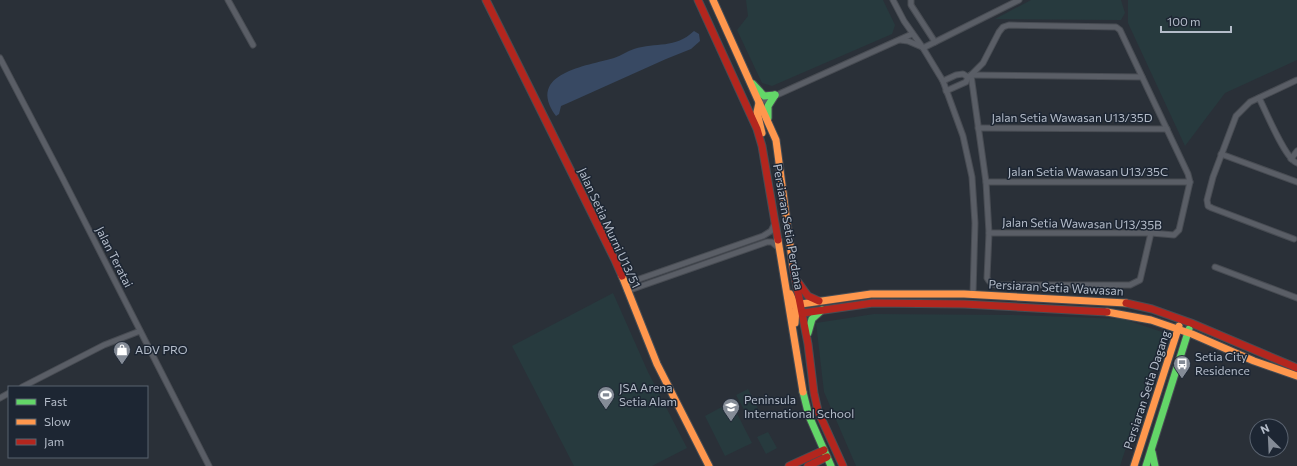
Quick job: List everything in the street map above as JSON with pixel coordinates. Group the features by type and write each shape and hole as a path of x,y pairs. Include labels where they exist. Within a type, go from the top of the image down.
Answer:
{"street":[{"path":"228,0 253,45"},
{"name":"Jalan Setia Murni U13/51","path":"486,0 605,240 657,364 709,466"},
{"name":"Persiaran Setia Perdana","path":"698,0 757,128 781,250 804,396 809,416 827,453 831,466"},
{"name":"Persiaran Setia Perdana","path":"713,0 776,140 795,279 808,344 814,393 818,411 842,465"},
{"path":"893,0 912,34 923,48 943,81 963,136 972,176 975,223 972,294 981,305"},
{"path":"911,0 911,5 935,42"},
{"path":"923,48 1018,0"},
{"path":"899,40 904,34 906,24"},
{"path":"946,91 966,82 983,63 1003,27 1010,25 1116,26 1120,30 1167,129 1188,174 1190,182"},
{"path":"761,144 762,132 757,112 759,103 912,34"},
{"path":"899,40 908,41 923,48"},
{"name":"Jalan Teratai","path":"0,58 64,179 209,466"},
{"path":"943,81 956,75 963,74 970,76 1142,77"},
{"path":"970,76 986,182 989,233 987,278 989,282 996,285 1105,286 1130,285 1137,283 1141,277 1151,233"},
{"path":"747,77 761,94 768,96 775,95"},
{"path":"1294,239 1208,206 1207,200 1213,177 1236,116 1250,102 1297,80"},
{"path":"770,127 767,110 768,104 775,95"},
{"path":"1259,98 1286,152 1297,164"},
{"name":"Jalan Setia Wawasan U13/35D","path":"978,128 1167,129"},
{"path":"1291,159 1297,151"},
{"path":"1221,154 1297,182"},
{"name":"Jalan Setia Wawasan U13/35C","path":"986,182 1190,182"},
{"name":"Jalan Setia Wawasan U13/35B","path":"989,233 1151,233 1174,235 1179,230 1190,182"},
{"path":"626,288 763,236 771,231 776,222"},
{"path":"626,288 768,242 772,242 781,250"},
{"path":"1215,267 1297,298"},
{"path":"795,279 808,296 812,299 820,301"},
{"path":"788,290 800,308 794,332"},
{"name":"Persiaran Setia Wawasan","path":"800,308 820,301 872,294 972,294 1129,303 1152,309 1191,323 1297,368"},
{"path":"962,304 972,294"},
{"name":"Persiaran Setia Wawasan","path":"800,308 822,310 873,303 962,304 1113,312 1151,320 1204,338 1254,361 1297,376"},
{"path":"808,344 808,330 810,323 822,310"},
{"name":"Persiaran Setia Dagang","path":"1134,466 1181,320"},
{"name":"Persiaran Setia Dagang","path":"1146,466 1191,323"},
{"path":"1170,327 1174,334 1174,342"},
{"path":"24,386 104,345 140,331"},
{"path":"1184,346 1196,339 1204,338"},
{"path":"810,456 816,446 816,432"},
{"path":"811,464 827,453 831,447 828,433"},
{"path":"1152,449 1155,466"},
{"path":"788,466 810,456 827,453 834,454 842,465"},
{"path":"811,464 824,464 827,466"}],"green space":[{"path":"746,0 883,0 895,25 892,34 772,86 762,83 737,30 748,16"},
{"path":"1031,0 1121,0 1125,13 1121,20 995,19"},
{"path":"1128,0 1297,0 1297,60 1225,93 1185,146 1128,23"},
{"name":"JSA Arena Setia Alam","path":"613,293 648,372 687,448 652,466 574,466 512,346"},
{"path":"874,314 1013,315 1123,319 1165,333 1120,466 856,466 824,392 816,323"},
{"path":"748,389 759,411 748,417 736,395"},
{"path":"731,402 752,443 725,456 705,416"},
{"path":"768,432 777,448 766,454 757,437"}],"water":[{"path":"694,31 699,34 700,41 691,49 561,106 559,114 556,116 548,101 548,90 554,81 563,74 589,64 617,57 634,49 672,43 687,37"}],"traffic: fast":[{"path":"753,84 764,96 775,95"},
{"path":"768,118 768,106 775,95"},
{"path":"808,333 812,319 822,310"},
{"path":"1146,466 1189,329"},
{"path":"803,392 809,416 831,466"},
{"path":"1152,452 1155,466"}],"traffic: slow":[{"path":"713,0 776,140 793,267"},
{"path":"759,103 757,112 762,133"},
{"path":"778,240 803,392"},
{"path":"622,276 657,364 709,466"},
{"path":"790,294 796,308 795,323"},
{"path":"801,304 871,294 964,294 1126,303"},
{"path":"1107,312 1151,320 1192,334 1254,361 1297,376"},
{"path":"1134,466 1179,326"}],"traffic: jam":[{"path":"486,0 622,276"},
{"path":"698,0 757,129 762,146 778,240"},
{"path":"793,267 808,344 814,393 818,411 843,466"},
{"path":"798,282 808,296 819,301"},
{"path":"803,313 873,303 964,304 1107,312"},
{"path":"1126,303 1152,309 1191,323 1297,368"},
{"path":"789,466 824,450"},
{"path":"808,466 827,457"}],"place":[{"name":"ADV PRO","path":"122,365"},
{"name":"Setia City Residence","path":"1182,379"},
{"name":"JSA Arena Setia Alam","path":"606,410"},
{"name":"Peninsula International School","path":"731,422"}]}
